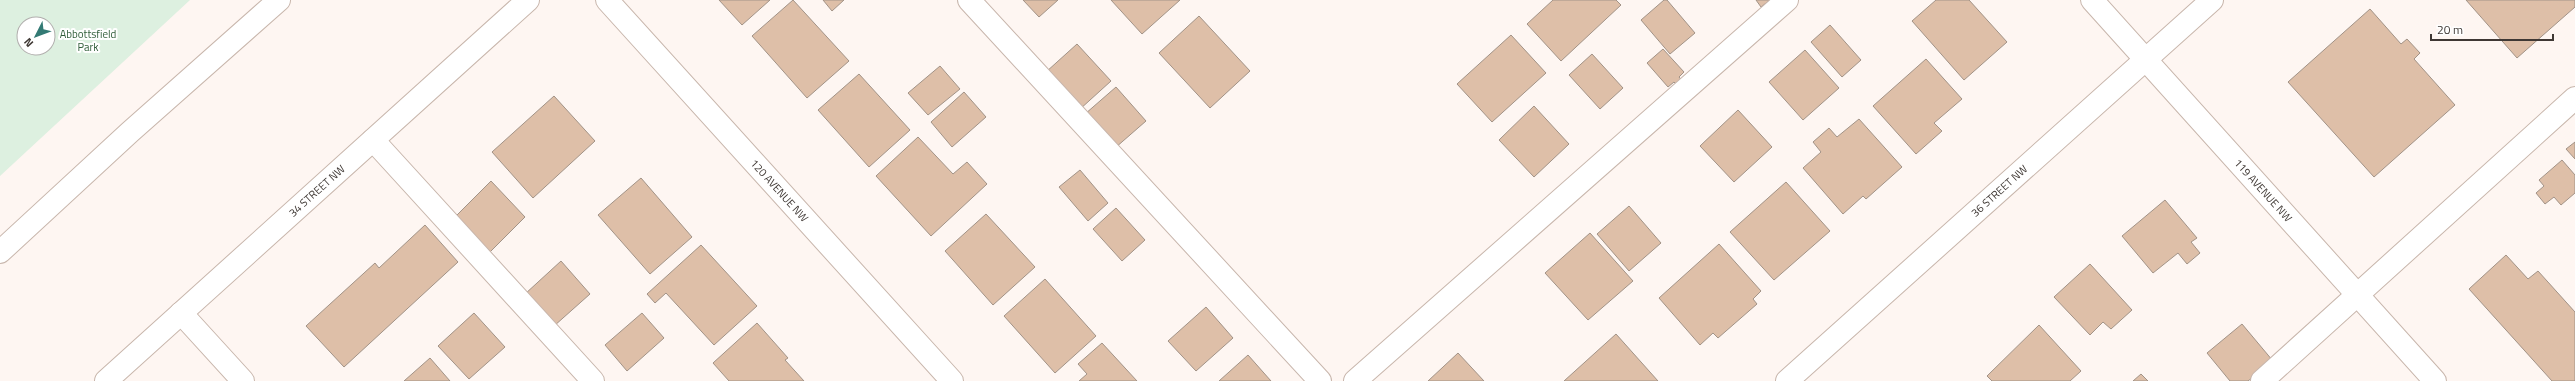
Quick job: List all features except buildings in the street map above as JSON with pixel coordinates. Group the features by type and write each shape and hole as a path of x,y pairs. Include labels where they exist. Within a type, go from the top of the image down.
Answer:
{"street":[{"path":"0,252 130,132 279,0"},
{"name":"34 STREET NW","path":"106,381 528,0"},
{"name":"120 AVENUE NW","path":"607,0 952,381"},
{"path":"970,0 1320,381"},
{"path":"1355,381 1787,0"},
{"name":"119 AVENUE NW","path":"2092,0 2435,381"},
{"name":"36 STREET NW","path":"1787,381 2212,0"},
{"path":"2262,381 2575,98"},
{"path":"373,140 593,381"},
{"path":"181,313 243,381"}],"green space":[{"name":"Abbottsfield Park","path":"0,0 190,0 0,176"}]}
